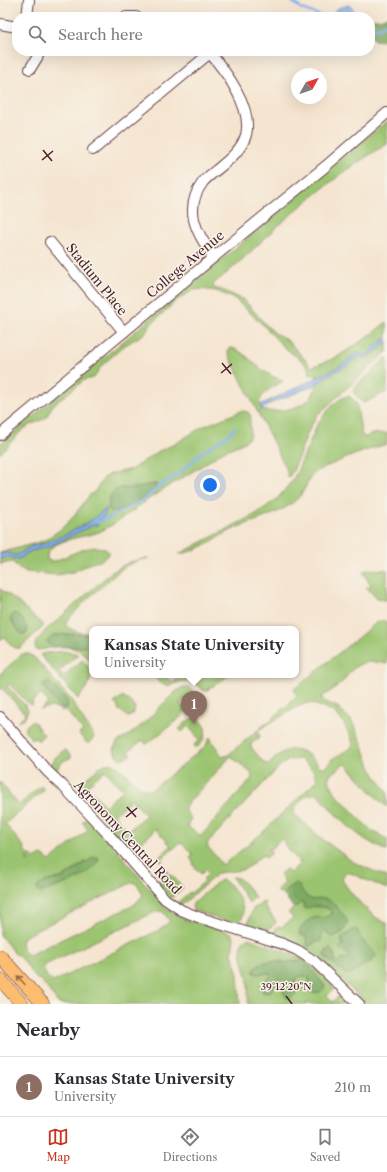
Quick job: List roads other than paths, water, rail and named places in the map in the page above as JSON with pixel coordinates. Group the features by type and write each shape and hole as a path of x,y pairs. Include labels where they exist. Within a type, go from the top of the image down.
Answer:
{"main road":[{"path":"0,956 43,1004"},
{"path":"0,979 22,1004"}],"street":[{"path":"28,12 29,0"},
{"path":"0,24 12,27"},
{"path":"30,69 38,56"},
{"path":"93,150 204,56"},
{"path":"212,56 237,91 246,117 246,135 240,147 230,159 204,181 196,193 193,207 194,224 203,244 214,257"},
{"name":"College Avenue","path":"0,435 326,166 387,113"},
{"name":"Stadium Place","path":"50,242 124,332"},
{"name":"Agronomy Central Road","path":"0,717 47,771 64,786 166,899 181,910 198,917 283,944 297,950 310,958 359,1004"}],"water":[{"path":"349,5 356,12 334,12 338,8"},
{"path":"387,338 387,342 370,357 357,357 343,368 330,374 313,386 269,404 262,410 260,405 339,367 358,353 365,355 369,354 374,347"},
{"path":"107,508 105,515 97,522 98,525 93,525 48,547 31,551 19,559 8,557 0,559 0,554 5,553 17,555 32,546 43,544 67,534 89,522"}],"waterway":[{"path":"290,0 302,9 310,12"},
{"path":"375,28 380,28 385,24 387,25"},
{"path":"95,523 111,517 146,498 153,491 183,470 205,450 230,434 235,427"}],"place":[{"name":"Kansas State University","path":"194,724"}]}
